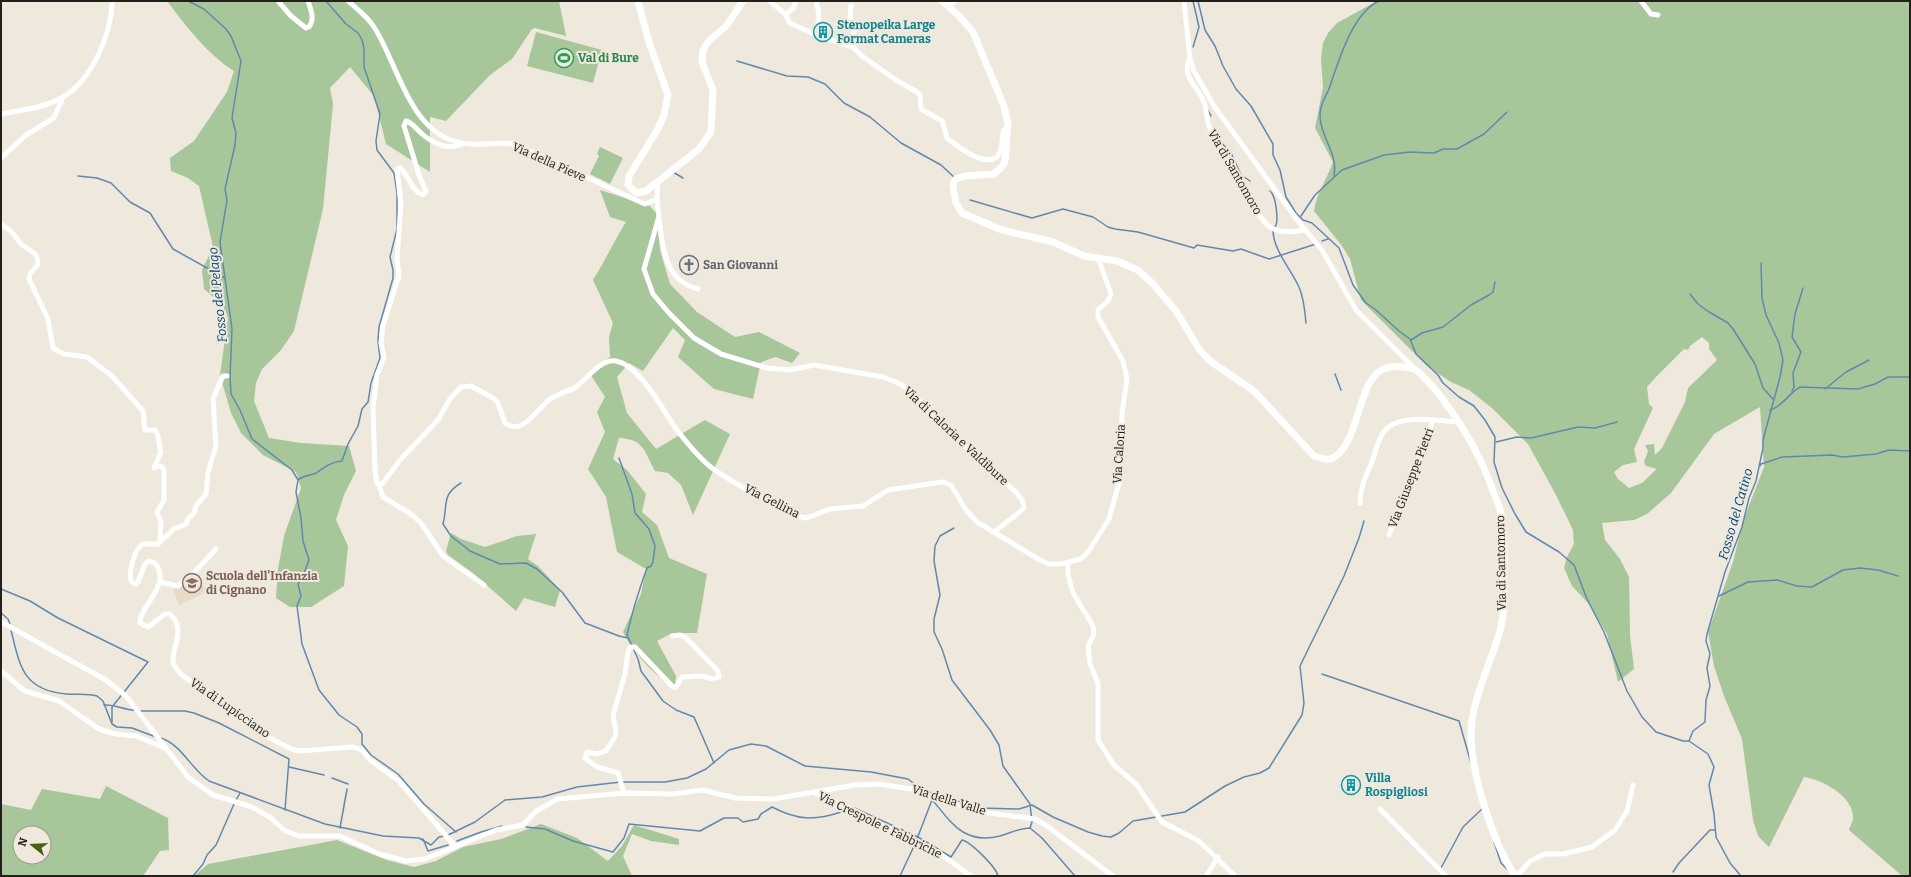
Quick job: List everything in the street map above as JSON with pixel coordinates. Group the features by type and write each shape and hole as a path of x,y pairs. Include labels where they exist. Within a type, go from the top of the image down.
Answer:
{"main road":[{"path":"638,1 649,42 668,95 664,115 658,129 649,146 631,172 628,180 628,185 637,193 646,191 699,149 711,132 713,90 702,62 703,50 708,42 727,25 743,1"},
{"path":"942,1 960,17 973,32 1004,106 1008,129 1005,161 998,172 988,175 960,177 954,182 954,193 959,209 968,216 1002,230 1053,242 1084,256 1129,265 1146,276 1176,311 1204,356 1254,390 1274,410 1307,449 1318,458 1331,459 1343,451 1367,389 1379,372 1396,367 1414,369"},
{"name":"Via di Santomoro","path":"1414,369 1439,394 1459,422 1485,468 1500,508 1502,522 1504,596 1502,619 1473,715 1471,737 1476,769 1487,814 1497,843 1516,876"}],"street":[{"path":"1,158 26,136 54,118 64,97 89,71 105,40 112,1"},
{"path":"278,1 291,16 306,28 312,23 312,14 308,1"},
{"name":"Via della Pieve","path":"348,1 373,25 387,48 389,59 404,89 422,116 444,137 462,144 515,144 645,204 657,199"},
{"path":"770,1 785,14 789,22 814,34 854,47 862,56 896,80 917,92 920,95 921,109 942,120 947,138 980,159 986,161 992,160 1000,152 1004,130 1008,129"},
{"path":"785,14 792,9 796,1"},
{"path":"814,34 818,25 819,14 816,1"},
{"path":"948,6 955,1"},
{"name":"Via di Santomoro","path":"1184,1 1190,59 1194,71 1214,106 1322,250 1356,310 1414,369"},
{"path":"1641,1 1651,14 1658,15"},
{"path":"851,6 850,17 854,30 854,47"},
{"name":"Via di Santomoro","path":"1190,59 1186,64 1187,70 1191,81 1205,103 1209,127 1220,150 1254,208 1269,227 1279,231 1306,230"},
{"path":"1,114 38,107 64,97"},
{"path":"462,144 452,147 441,145 433,142 411,123 406,122 404,126 418,175 426,191 423,195 418,192 404,171 400,168 397,169 402,205 398,258 399,276 383,325 381,342 384,358 377,375 373,408 375,470 383,497 411,514 421,523 443,556 484,585"},
{"path":"657,199 658,181"},
{"name":"Via di Caloria e Valdibure","path":"657,199 659,216 644,269 653,294 669,313 694,338 721,354 767,368 790,370 814,365 883,377 907,388 982,463 1011,486 1022,500 1024,507 1022,511 994,532"},
{"path":"659,216 664,254 671,269 680,281 698,289"},
{"path":"1,224 11,231 22,244 37,257 38,264 30,274 29,279 48,320 52,348 64,354 87,357 112,376 143,411 145,430 155,430 157,433 161,452 154,468 160,466 164,469 164,500 156,512 161,522 160,542"},
{"name":"Via Caloria","path":"994,532 1049,564 1068,563 1081,559 1093,545 1105,526 1112,510 1120,479 1121,427 1126,373 1124,361 1098,317 1098,310 1108,301 1111,294 1098,258"},
{"name":"Via Gellina","path":"379,485 383,483 400,460 431,428 450,399 461,387 471,386 493,398 498,403 505,423 512,426 517,426 529,421 549,400 577,386 600,366 612,361 620,362 628,367 649,387 677,430 710,467 798,517 805,518 830,509 863,506 888,490 943,482 951,485 966,510 978,522 994,532"},
{"path":"216,549 191,576 178,586 160,582 160,572 158,566 152,561 146,562 138,582 134,584 130,581 136,550 138,547 143,544 156,545 174,529 186,524 188,519 194,513 196,506 206,494 208,472 216,446 213,399 222,378 227,376"},
{"path":"1360,503 1362,488 1384,431 1392,424 1402,420 1459,422"},
{"name":"Via Giuseppe Pietri","path":"1389,535 1433,420"},
{"path":"1068,563 1068,575 1073,593 1093,626 1094,634 1088,646 1090,664 1098,683 1098,740 1114,765 1136,784 1162,822 1200,841 1235,876"},
{"name":"Via di Lupicciano","path":"160,582 141,618 140,623 148,627 165,614 172,616 178,637 173,663 182,674 214,695 228,710 288,747 299,751 352,747 362,750 370,760 399,781 453,843"},
{"name":"Via Crespole e Fabbriche","path":"1,622 106,680 127,697 188,777 200,787 213,796 227,801 239,802 252,807 271,818 284,830 299,836 340,836 380,854 411,861 424,859 453,843 496,830 523,826 536,811 558,798 624,791 668,795 703,790 735,798 773,799 814,793 844,805 874,822 939,853 971,876"},
{"path":"624,791 621,777 616,772 593,764 585,758 585,754 587,752 603,753 615,737 613,715 625,674 628,652 630,648 635,647 673,687 676,687 682,677 702,676 714,680 719,677 718,671 685,637 680,635 673,636"},
{"path":"1,671 25,691 59,701 99,728 115,734 128,734 136,736 166,748"},
{"name":"Via della Valle","path":"814,793 855,785 888,784 912,789 980,812 1035,819 1047,826 1113,876"},
{"name":"Via di Santomoro","path":"1516,876 1530,861 1545,854 1563,854 1592,846 1615,830 1627,811 1633,785"},
{"path":"1380,809 1446,876"},
{"path":"1206,876 1218,858"}],"shaded area":[{"name":"Scuola dell'Infanzia di Cignano","path":"196,575 207,592 179,605 173,590"}],"green space":[{"path":"167,1 559,1 566,36 535,28 532,29 512,59 490,75 446,121 430,117 430,172 386,144 374,96 350,67 330,88 333,104 323,209 294,331 281,350 262,369 256,383 254,401 269,438 301,443 349,446 356,471 344,495 336,520 348,546 344,586 311,607 290,607 276,598 278,569 284,536 301,488 296,472 263,455 241,433 231,413 220,375 228,318 222,304 204,289 202,270 213,247 199,186 188,178 171,171 170,158 194,141 227,92 234,71 206,48 189,30"},
{"path":"1377,1 1910,1 1910,875 1901,875 1849,830 1853,818 1852,810 1848,803 1835,790 1811,778 1804,777 1769,847 1758,836 1753,820 1742,739 1724,696 1714,666 1708,632 1733,562 1743,521 1764,467 1760,407 1714,434 1671,493 1647,514 1634,520 1602,523 1605,540 1620,559 1629,577 1630,635 1634,669 1618,682 1607,634 1589,604 1572,586 1564,568 1567,557 1574,544 1573,530 1528,444 1493,409 1469,390 1451,382 1427,366 1361,300 1350,259 1342,246 1314,211 1319,193 1333,162 1315,128 1323,87 1321,58 1323,43 1328,33 1337,23","holes":["1702,337 1709,343 1709,349 1717,360 1688,388 1685,402 1662,448 1655,455 1654,444 1645,445 1648,451 1644,462 1646,466 1657,469 1642,483 1629,488 1618,479 1614,472 1623,465 1637,462 1634,449 1653,408 1649,404 1647,387 1684,349 1688,350 1690,346"]},
{"name":"Val di Bure","path":"536,32 602,50 593,83 527,66"},
{"path":"600,147 623,158 610,184 590,174 599,156 597,154"},
{"path":"600,190 650,206 656,213 660,250 670,284 697,312 735,337 759,332 800,353 792,363 775,357 761,362 753,399 714,389 678,357 685,340 673,328 643,371 629,363 617,377 627,413 656,449 705,420 730,434 693,515 681,485 668,473 655,471 642,447 634,441 619,438 613,459 627,470 646,494 642,512 657,525 669,558 707,574 697,633 672,633 657,641 676,676 675,684 661,678 645,663 623,632 641,594 646,569 617,552 606,497 588,469 605,432 597,412 605,397 589,372 610,357 609,337 613,323 593,280 626,222 610,217"},
{"path":"451,533 461,539 485,547 517,536 536,534 528,559 538,566 560,590 555,607 524,598 516,611 473,573 448,555 446,551"},
{"path":"106,786 168,818 169,850 160,851 143,876 1,876 1,804 31,810 42,789 100,799"},
{"path":"541,824 577,838 608,861 622,846 634,825 679,839 679,845 651,841 632,834 623,856 632,876 194,876 208,864 337,840 387,860 414,867 436,861 463,847 501,839"}],"waterway":[{"name":"Fosso del Pelago","path":"188,1 204,9 226,29 231,36 241,61 232,118 236,133 235,145 225,189 227,200 220,242 232,329 230,377 231,394 240,410 252,439 292,470 298,480 296,492 301,518 303,541 309,560 303,576 298,584 301,596 297,606 302,644 319,690 339,715 357,727 362,734 362,744 371,755 398,774 424,804 456,832"},
{"path":"298,480 302,477 316,473 331,464 342,461 348,444 358,426 362,409 368,402 371,383 380,358 378,341 379,327 393,278 390,257 397,229 397,193 394,173 377,150 376,141 380,114 364,67 364,48 362,40 358,33 346,24 326,1"},
{"path":"1193,1 1199,27 1193,47"},
{"path":"1198,1 1205,30 1215,46 1223,66 1236,89 1251,106 1273,144 1273,155 1280,170 1286,197 1296,213 1303,220 1312,223 1339,248 1353,285 1366,303 1410,339 1416,354 1438,375 1443,383 1459,397 1474,406 1485,420 1495,437 1494,462 1502,488 1515,514 1526,532 1559,552 1574,565 1587,599 1604,632 1627,691 1642,717 1656,732 1683,741 1689,741 1708,754 1714,767 1709,785 1716,837 1730,863 1741,876"},
{"path":"1334,176 1334,161 1321,126 1321,106 1329,89 1347,40 1354,27 1369,7 1379,1"},
{"path":"737,61 787,76 808,77 825,84 844,103 870,117 901,143 941,165 955,178"},
{"path":"1208,110 1211,116"},
{"path":"1301,216 1315,195 1342,170 1384,155 1410,152 1434,153 1443,149 1457,149 1484,134 1507,112"},
{"path":"1219,140 1231,153 1241,175 1250,181"},
{"path":"673,172 683,178"},
{"path":"78,176 97,178 111,183 130,202 150,213 173,249 225,278"},
{"path":"1270,191 1274,198 1276,209 1277,220 1275,227"},
{"path":"970,200 1032,218 1063,209 1093,217 1108,227 1115,229 1138,232 1194,248 1197,245 1233,251 1241,249 1269,259 1316,244"},
{"path":"1273,230 1279,252 1301,291 1306,323"},
{"path":"1322,241 1328,239"},
{"name":"Fosso del Catino","path":"1689,741 1693,731 1705,722 1706,700 1710,686 1707,668 1710,654 1706,641 1707,634 1725,572 1742,527 1749,498 1756,481 1763,448 1763,440 1780,377 1783,360 1779,343 1766,315 1762,298 1761,263"},
{"path":"1411,340 1422,333 1443,327 1471,305 1493,292 1495,282"},
{"path":"1792,391 1794,387 1793,373 1801,352 1792,337 1795,314 1803,288"},
{"path":"1690,294 1698,304 1728,323 1733,329 1755,364 1763,388 1773,399"},
{"path":"1825,389 1846,372 1869,360"},
{"path":"1335,374 1341,390"},
{"path":"1770,410 1782,403 1800,387 1858,389 1875,384 1888,377 1910,377"},
{"path":"1496,442 1517,437 1531,438 1578,427 1595,428 1617,422"},
{"path":"1760,466 1761,464 1782,457 1832,455 1843,457 1876,454 1889,450 1910,451"},
{"path":"619,458 632,494 635,513 649,529 655,546 653,562 651,566 647,568 644,576 633,609 627,635 638,659 641,671 663,701 676,710 694,717 714,763"},
{"path":"461,483 450,492 446,501 443,524 451,536 470,551 500,564 526,563 537,569 562,592 585,623 628,638"},
{"path":"926,791 979,808 1019,809 1032,805 1053,817 1088,832 1111,837 1119,833 1133,821 1185,812 1225,786 1244,777 1260,773 1269,768 1302,715 1304,703 1300,666 1344,576 1364,521"},
{"path":"954,528 940,536 935,546 934,561 940,595 934,619 934,632 942,649 952,680 990,730 999,745 1003,766 1030,804 1032,822 1030,828"},
{"path":"1719,596 1748,582 1777,580 1797,586 1812,587 1843,570 1860,568 1878,570 1898,576"},
{"path":"1,589 30,601 58,618 148,662 112,707 112,722"},
{"path":"1,613 8,619 10,624"},
{"path":"11,630 21,665 32,682 41,688 52,692 97,696 103,701 112,724 117,727 132,728 156,737"},
{"path":"1322,674 1459,721 1471,763"},
{"path":"104,705 112,705 135,710"},
{"path":"139,711 185,711 194,713 219,723 289,759 285,810"},
{"path":"161,738 175,746 209,781 325,824 383,836 419,838 431,845 439,837 444,836"},
{"path":"448,835 475,822 505,800 542,797 577,787 621,782 665,782 687,778 706,769 729,750 751,744 766,746 805,766 871,772 908,779 925,792"},
{"path":"289,767 324,775"},
{"path":"332,778 348,784"},
{"path":"340,828 347,789"},
{"path":"236,800 240,793"},
{"path":"930,797 952,823 967,834 976,837 987,838 1000,836 1030,828 1042,838 1075,876"},
{"path":"900,876 915,844 932,800"},
{"path":"193,876 203,864 207,855 216,845 234,804"},
{"path":"526,827 545,829 573,841 613,852 624,838 629,824 700,831 724,818 738,818 743,822 758,819 761,814 772,807 790,815 806,818 822,817 841,812"},
{"path":"854,808 918,837 951,857 962,840 977,850 993,867 998,876"},
{"path":"1441,868 1463,827 1482,809"},
{"path":"457,841 502,826"},
{"path":"1673,872 1679,863 1710,830 1715,830"},
{"path":"423,839 428,851 448,845"},
{"path":"1494,842 1501,863 1508,870"}],"place":[{"name":"Stenopeika Large Format Cameras","path":"823,32"},
{"name":"Val di Bure","path":"564,58"},
{"name":"San Giovanni","path":"689,265"},
{"name":"Scuola dell'Infanzia di Cignano","path":"192,583"},
{"name":"Villa Rospigliosi","path":"1351,785"}]}
